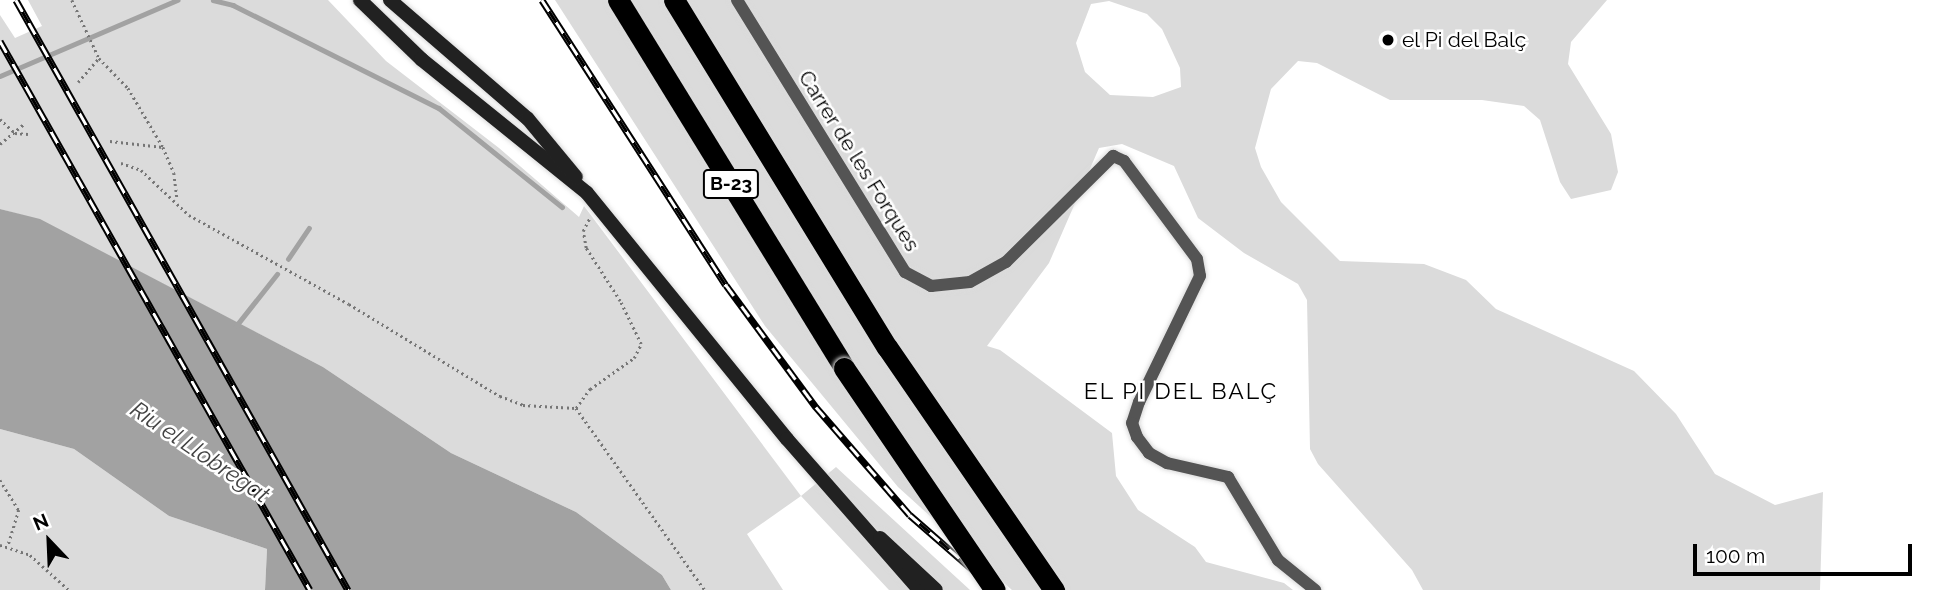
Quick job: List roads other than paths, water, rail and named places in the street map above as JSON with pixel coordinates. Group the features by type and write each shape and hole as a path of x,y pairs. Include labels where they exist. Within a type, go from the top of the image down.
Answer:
{"highway":[{"name":"B-23","path":"618,0 844,368 995,590"},
{"name":"B-23","path":"674,0 887,347 1054,590"}],"main road":[{"path":"360,0 421,59 587,193"},
{"path":"390,0 551,142 587,193 733,374 919,590"},
{"path":"853,514 936,590"}],"street":[{"name":"Carrer de les Forques","path":"737,0 905,272 931,286 970,282 1006,262 1113,156 1124,161 1197,259 1200,276 1139,402 1132,423 1137,438 1149,453 1167,463 1228,477 1278,560 1315,590"}],"water":[{"name":"Riu el Llobregat","path":"0,209 40,219 323,367 451,453 576,512 662,575 671,590 265,590 267,549 169,516 74,449 0,429"}],"waterway":[{"path":"0,76 177,0"},
{"path":"213,0 233,5 439,108 562,207"},
{"path":"288,259 309,228"},
{"path":"236,326 277,274"}],"railway":[{"path":"16,0 348,590"},
{"path":"542,0 726,285 816,407 910,515 996,590"},
{"path":"0,41 310,590"}],"place":[{"name":"el Pi del Balç","path":"1388,40"}],"district":[{"name":"EL PI DEL BALÇ","path":"1181,391"}]}
